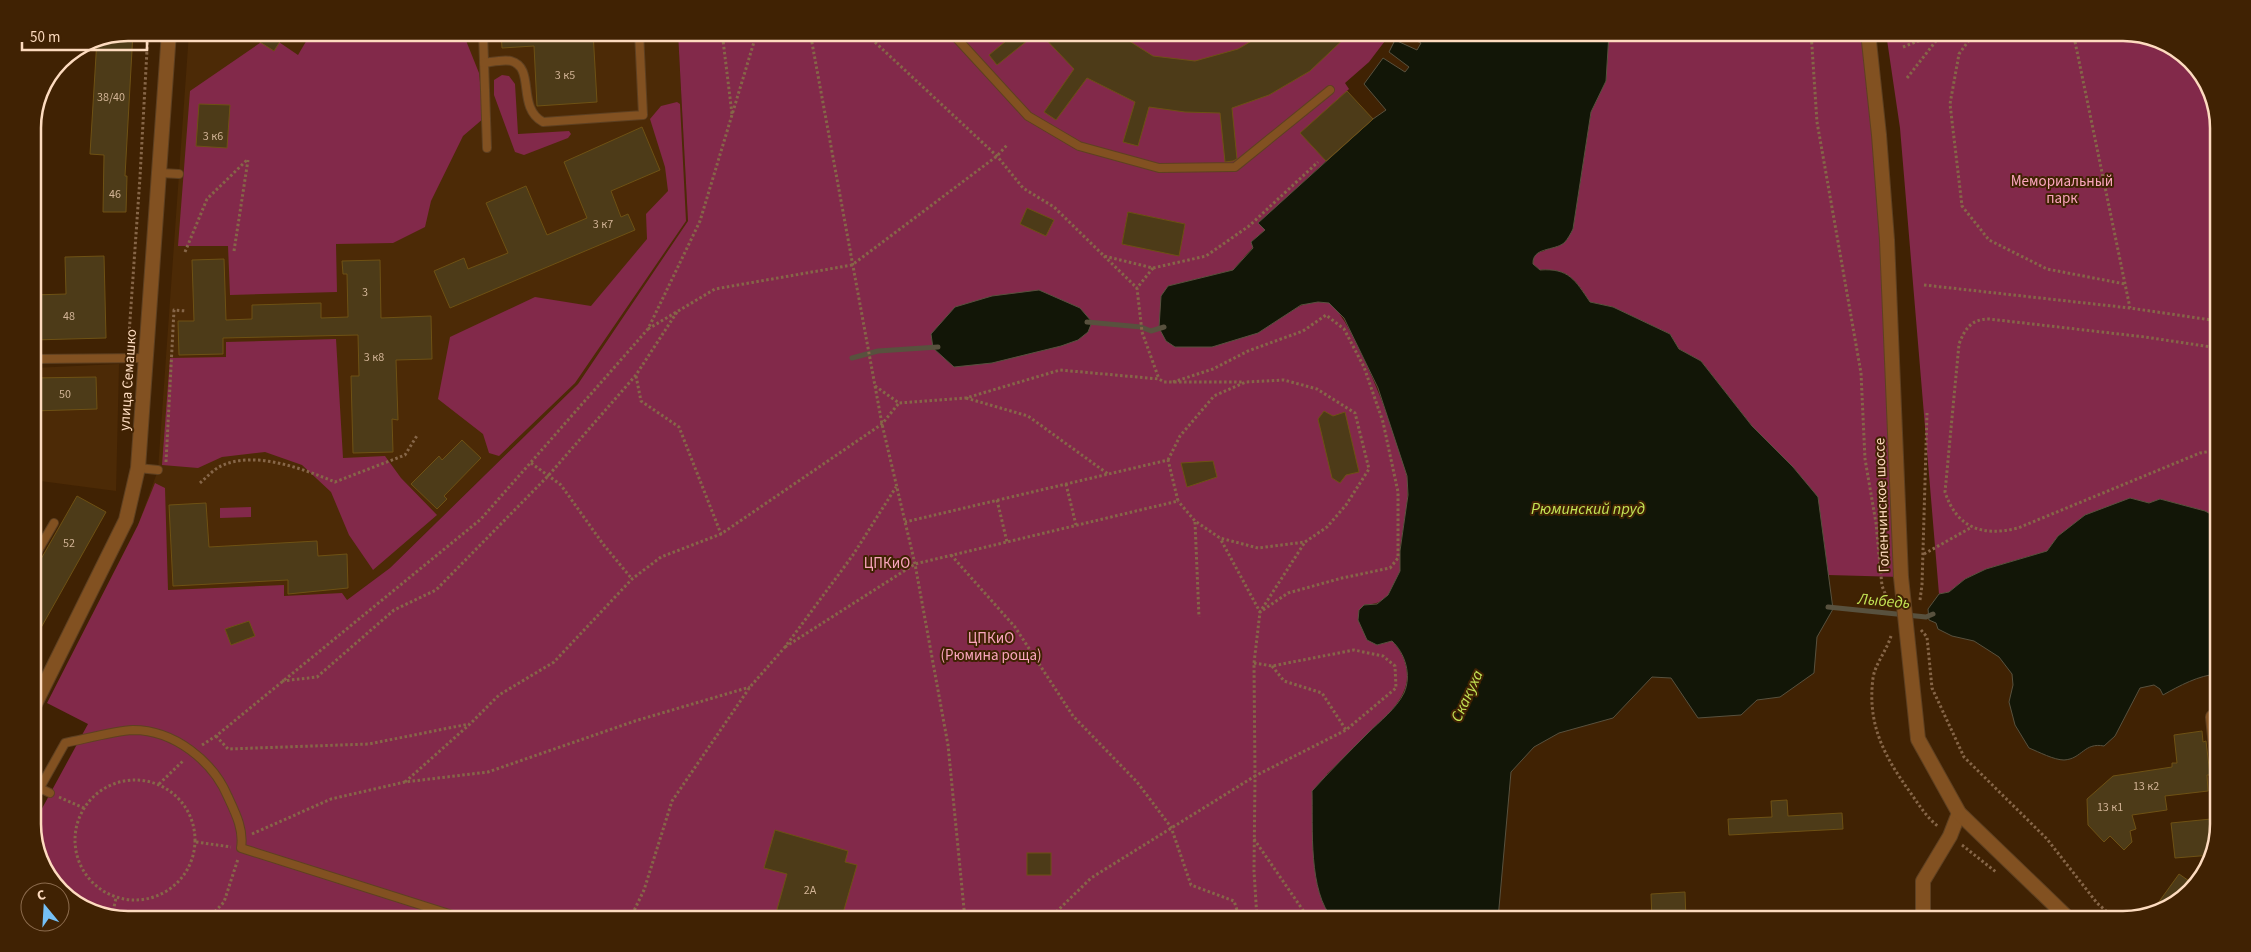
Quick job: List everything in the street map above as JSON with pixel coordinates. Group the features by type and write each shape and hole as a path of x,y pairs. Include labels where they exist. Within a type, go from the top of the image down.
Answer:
{"street":[{"name":"улица Семашко","path":"41,687 126,520 138,468 168,41"},
{"name":"Голенчинское шоссе","path":"1869,41 1887,240 1898,606 1905,627 1918,739 1959,813 2060,911"},
{"path":"1923,911 1923,881 1950,836 1959,813"}],"lane":[{"path":"483,41 487,148"},
{"path":"484,63 510,61 519,66 524,71 529,110 535,118 543,122 643,115 639,41"},
{"path":"960,41 1028,116 1079,146 1159,168 1235,167 1330,90"},
{"path":"160,173 180,174"},
{"path":"41,359 146,358"},
{"path":"138,468 158,470"},
{"path":"41,545 54,523"},
{"path":"41,779 65,743 133,730 164,736 193,751 207,763 224,786 239,823 243,838 241,848 437,911"},
{"path":"41,789 50,793"}],"path":[{"path":"723,41 732,115"},
{"path":"159,784 193,751 216,736 281,681 482,519 648,329 700,221 754,41"},
{"path":"812,41 869,358 882,424 915,564 948,745 965,911"},
{"path":"874,41 997,156 1023,188 1054,207 1137,288 1142,332 1159,379"},
{"path":"1812,41 1817,122 1861,373 1865,459 1876,523 1882,586 1898,606"},
{"path":"1903,48 1920,41"},
{"path":"1907,78 1935,41"},
{"path":"1968,41 1959,54 1950,104 1962,206 1988,240 2039,265 2048,269 2125,284"},
{"path":"2075,41 2130,308"},
{"path":"648,329 715,289 852,265 997,156 1007,145"},
{"path":"185,252 207,199 248,159 234,251"},
{"path":"1104,256 1153,268 1206,256 1249,226 1318,162"},
{"path":"1137,288 1153,268"},
{"path":"1924,285 2130,308 2210,320"},
{"path":"166,463 174,310 186,310"},
{"path":"281,681 317,677 394,610 436,590 548,476 636,375 677,312"},
{"path":"1173,382 1213,370 1248,351 1302,331 1326,315 1344,329 1364,367 1383,422 1398,492 1398,558 1390,568 1342,578 1288,593 1260,612"},
{"path":"2210,347 2145,337 1989,319 1980,319 1972,323 1964,331 1959,344 1945,482 1950,506 1960,519 1984,532 2001,532 2018,528 2200,453 2210,451"},
{"path":"875,386 899,403 966,398 1060,370 1159,379 1164,382 1284,380 1317,389 1355,412 1369,469 1346,505 1327,527 1305,542 1260,612 1254,663 1254,839 1257,911"},
{"path":"636,375 642,402 679,427 721,534"},
{"path":"1246,382 1214,396 1180,436 1168,460 1178,501 1195,521 1220,538 1258,548 1305,542"},
{"path":"966,398 1028,416 1108,474"},
{"path":"405,782 470,724 498,695 554,662 632,579 661,557 721,534 882,424 899,403"},
{"path":"1918,608 1922,585 1927,413"},
{"path":"200,483 220,466 242,458 297,467 335,482 405,455 418,434"},
{"path":"905,522 1168,460"},
{"path":"531,463 561,485 603,544 632,579"},
{"path":"1066,484 1076,525"},
{"path":"634,911 644,890 672,801 750,687 786,648 853,555 896,486"},
{"path":"997,500 1007,542"},
{"path":"786,648 915,564 1178,501"},
{"path":"1195,521 1199,617"},
{"path":"1923,554 1972,527"},
{"path":"1220,538 1260,612"},
{"path":"951,555 1015,627 1073,716 1137,782 1171,827 1191,885 1234,901 1237,911"},
{"path":"1920,629 1927,637 1932,688 1964,757 2047,839 2097,903 2105,911"},
{"path":"1058,911 1091,878 1255,776 1346,730 1396,688 1395,666 1383,656 1354,650 1272,666 1254,663"},
{"path":"1272,666 1284,681 1322,693 1346,730"},
{"path":"243,838 331,798 405,782 488,772 636,721 750,687"},
{"path":"216,736 228,749 369,744 470,724"},
{"path":"138,779 159,784 178,796 194,821 196,842 190,868 180,881 163,894 142,901 116,898 90,881 77,858 75,829 84,808 99,791 117,782 138,779"},
{"path":"50,793 84,808"},
{"path":"1254,839 1304,911"},
{"path":"196,842 241,848 224,902 216,911"},
{"path":"113,909 116,898"}],"shaded area":[{"path":"188,41 678,41 688,221 578,384 390,568 347,600 155,689 138,525 158,470"},
{"path":"119,364 116,491 41,481 41,368"}],"green space":[{"path":"263,41 277,41 298,55 306,41 466,41 479,73 484,118 463,136 431,201 425,227 393,243 336,244 337,292 230,295 228,246 178,246 190,91"},
{"name":"ЦПКиО","path":"678,41 1385,41 1369,62 1345,83 1349,89 1301,133 1326,161 1259,223 1265,230 1251,242 1253,247 1233,270 1168,286 1258,333 1292,310 1311,302 1321,301 1329,303 1339,313 1363,356 1387,413 1404,463 1408,495 1400,549 1400,572 1390,593 1383,600 1364,605 1377,645 1392,641 1404,658 1407,672 1406,686 1390,713 1327,774 1326,911 128,911 111,909 95,904 75,893 70,888 70,882 64,882 59,877 50,862 43,841 41,810 88,724 47,703 138,525 155,483 165,488 168,590 284,585 284,596 342,593 347,600 390,568 578,384 688,221","holes":["1128,212 1185,224 1179,255 1122,244"]},
{"path":"1608,41 1868,41 1901,577 1828,575 1817,497 1793,467 1752,426 1701,361 1679,349 1670,334 1613,307 1590,302 1580,287 1564,273 1540,270 1533,264 1533,258 1536,253 1544,251 1573,229 1591,112 1606,81"},
{"name":"Мемориальный парк","path":"1887,41 2123,41 2140,43 2156,48 2176,59 2188,71 2201,90 2210,123 2210,514 2160,499 2149,503 2130,498 2058,536 2047,551 1986,569 1965,579 1949,592 1939,594 1900,128"},
{"path":"502,75 509,76 515,84 518,134 569,131 571,134 568,138 524,155 515,152 494,95 494,80"},
{"path":"677,102 680,104 686,221 575,383 499,456 489,453 483,434 438,399 450,337 535,297 591,306 647,239 646,214 668,191 665,167 650,119 661,106"},
{"path":"336,339 343,458 385,456 401,478 437,515 373,570 349,535 331,492 302,465 265,452 222,457 198,468 162,465 170,358 226,357 226,342"},
{"path":"251,507 251,517 220,518 220,508"}],"water":[{"name":"Рюминский пруд","path":"1394,41 1417,50 1421,43 1417,41 1608,41 1606,81 1591,112 1573,229 1560,246 1536,255 1533,264 1540,270 1565,273 1580,287 1590,302 1613,307 1670,334 1679,349 1701,361 1752,426 1793,467 1818,497 1833,609 1817,637 1814,673 1780,697 1757,700 1741,715 1698,718 1671,678 1652,677 1613,718 1559,733 1534,747 1511,772 1499,911 1328,911 1319,893 1316,876 1312,840 1312,791 1392,710 1404,693 1407,679 1406,665 1397,646 1392,641 1377,645 1367,640 1358,620 1359,610 1364,605 1377,604 1388,595 1400,571 1400,551 1408,495 1407,476 1378,388 1344,318 1329,303 1318,302 1301,305 1258,333 1212,347 1175,347 1166,341 1159,328 1161,296 1168,286 1233,270 1253,248 1251,242 1265,230 1258,223 1373,119 1386,110 1364,84 1383,58 1405,72 1409,67 1389,52"},
{"path":"1039,290 1080,308 1092,322 1088,332 1078,340 1061,346 992,363 954,367 933,348 931,334 955,307 992,296"},
{"path":"2130,498 2149,503 2160,499 2210,514 2210,675 2196,679 2163,695 2160,689 2154,685 2140,688 2115,736 2104,746 2092,746 2075,757 2064,760 2047,756 2029,748 2015,725 2009,702 2013,685 2012,674 1999,657 1974,641 1952,636 1938,629 1936,623 1929,620 1928,609 1939,594 1949,592 1965,579 1986,569 2047,551 2058,536 2085,515"}],"building":[{"path":"132,41 125,176 127,176 126,212 103,212 104,155 90,154 96,48 111,43"},
{"path":"258,41 280,41 274,51"},
{"path":"502,41 594,41 597,102 537,106 534,46 502,48"},
{"path":"1006,41 1027,41 997,65 989,55"},
{"path":"1048,41 1129,41 1153,56 1195,61 1238,49 1252,41 1342,41 1310,71 1269,95 1232,108 1237,159 1225,162 1220,113 1185,112 1149,107 1138,146 1123,142 1135,102 1087,78 1056,120 1044,112 1074,69"},
{"path":"1347,91 1373,119 1326,161 1300,133"},
{"path":"199,104 230,105 227,148 196,146"},
{"path":"642,127 660,170 611,191 621,217 628,214 635,230 450,308 434,271 464,258 468,269 508,253 486,203 526,186 547,235 587,218 564,162"},
{"path":"1027,208 1054,220 1046,236 1020,224"},
{"path":"1128,212 1185,224 1179,256 1122,244"},
{"path":"104,256 106,338 41,340 41,295 66,294 65,257"},
{"path":"224,259 226,320 252,319 252,305 321,303 321,318 348,317 347,274 343,274 342,261 380,260 381,318 431,316 432,359 396,360 398,420 392,419 393,452 353,453 351,376 359,376 358,335 223,338 223,354 179,355 178,321 194,321 192,260"},
{"path":"96,377 97,409 41,411 41,378"},
{"path":"1324,411 1333,416 1345,412 1359,472 1346,475 1340,483 1332,478 1318,419"},
{"path":"462,440 481,458 444,496 447,499 437,509 411,484 439,456 442,460"},
{"path":"1213,461 1217,477 1187,487 1181,463"},
{"path":"77,496 106,512 41,628 41,559"},
{"path":"206,503 209,547 317,541 318,556 347,554 348,588 288,594 288,580 173,586 169,505"},
{"path":"249,621 255,636 231,645 225,629"},
{"path":"2202,731 2203,742 2206,741 2210,775 2207,775 2208,791 2165,796 2167,810 2132,815 2136,829 2130,831 2132,842 2124,850 2110,836 2104,842 2088,825 2087,799 2113,776 2172,767 2172,763 2177,763 2174,735"},
{"path":"1787,800 1788,816 1842,813 1843,829 1729,835 1728,819 1772,817 1771,801"},
{"path":"2210,819 2208,841 2203,856 2175,858 2171,823"},
{"path":"775,830 848,851 845,862 857,865 844,911 777,911 787,874 764,868"},
{"path":"1027,853 1051,853 1051,875 1027,875"},
{"path":"2179,874 2188,880 2171,896 2158,903"},
{"path":"1685,892 1686,911 1652,911 1651,894"}],"waterway":[{"path":"1087,322 1141,327 1151,331 1164,327"},
{"path":"852,358 878,351 938,347"},
{"name":"Лыбедь","path":"1828,607 1926,617 1933,614"}],"park label":[{"name":"ЦПКиО (Рюмина роща)","path":"991,646"}],"water label":[{"name":"Скакуха","path":"1467,696"}]}
